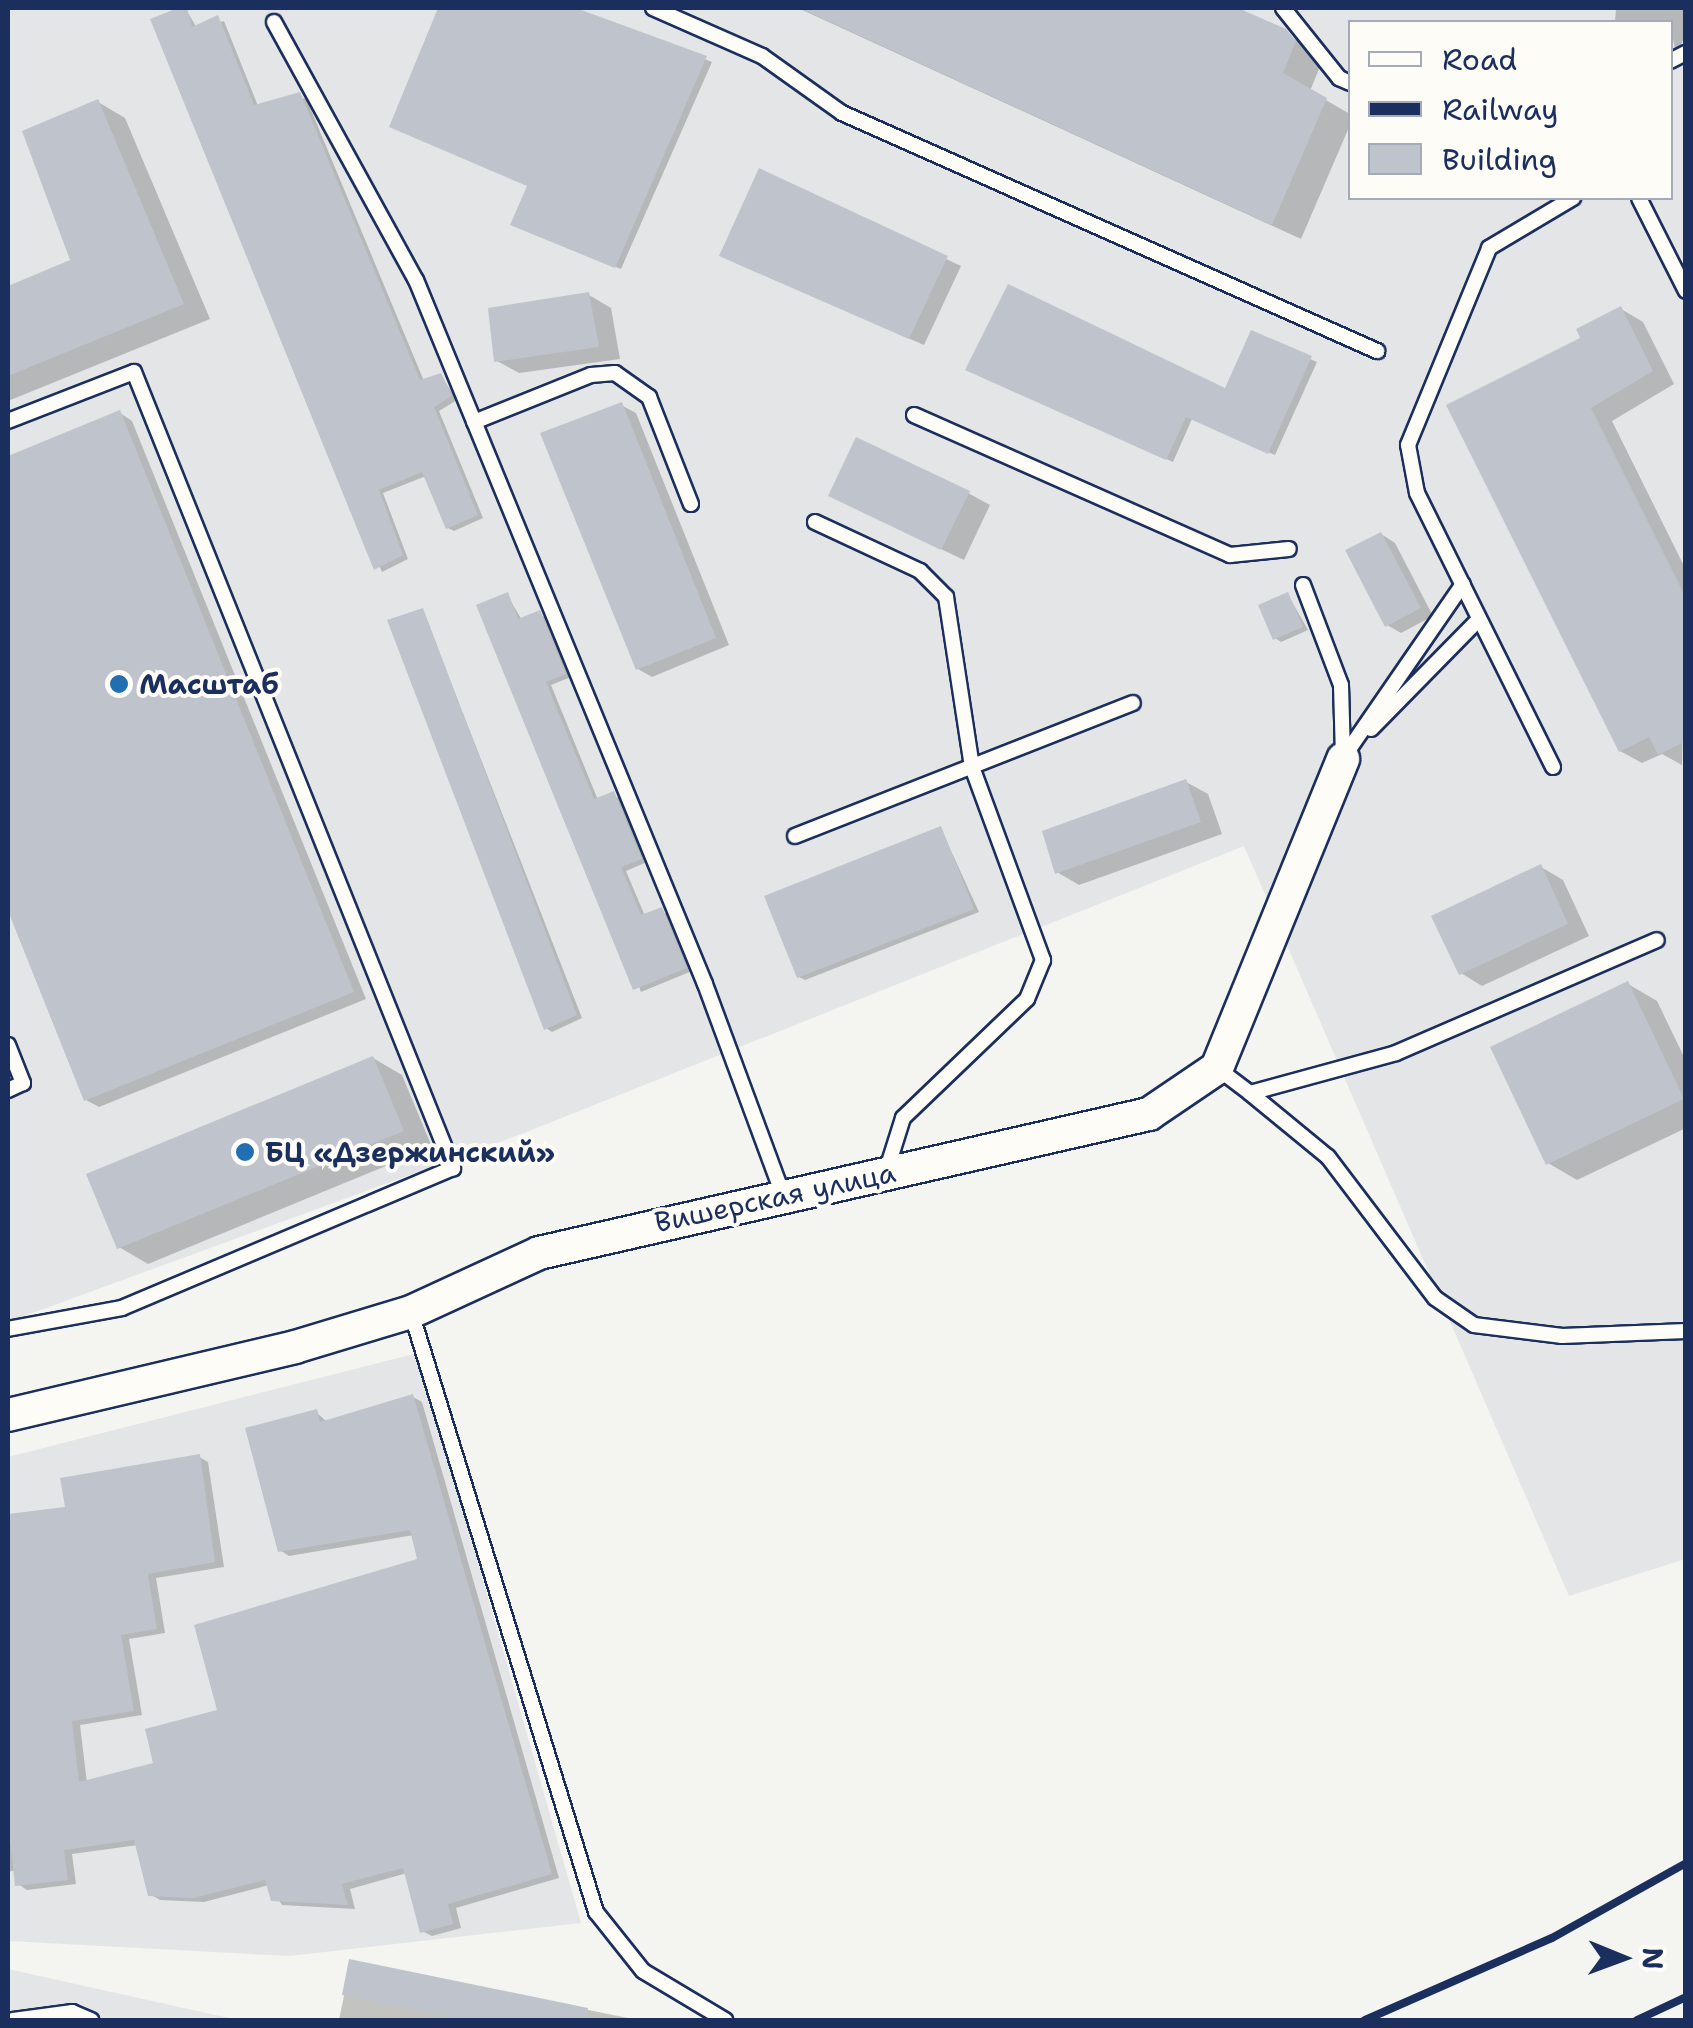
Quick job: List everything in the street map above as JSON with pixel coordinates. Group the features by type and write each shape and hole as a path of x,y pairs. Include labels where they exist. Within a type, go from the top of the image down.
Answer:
{"street":[{"path":"1217,1068 1342,758"},
{"name":"Вишерская улица","path":"8,1415 295,1347 411,1312 539,1253 1149,1114 1217,1068"}],"lane":[{"path":"653,8 762,56 842,113 1377,351"},
{"path":"1283,8 1339,78 1348,82"},
{"path":"274,22 416,280 705,984 783,1196"},
{"path":"1553,767 1408,470 1414,423 1489,248 1511,230 1569,200"},
{"path":"1640,200 1686,291"},
{"path":"8,421 134,372 453,1168 122,1308 8,1329"},
{"path":"474,422 592,375 614,373 649,397 690,504"},
{"path":"914,415 1230,555 1289,549"},
{"path":"815,522 920,571 946,597 972,767 1039,938 1040,980 903,1118 886,1173"},
{"path":"1342,758 1462,584"},
{"path":"1303,585 1341,684 1342,758"},
{"path":"1342,758 1479,619"},
{"path":"795,836 1133,703"},
{"path":"1250,1093 1396,1053 1657,940"},
{"path":"8,1045 23,1083 8,1090"},
{"path":"1217,1068 1328,1157 1434,1298 1474,1325 1562,1336 1686,1331"},
{"path":"411,1312 596,1912 643,1971 725,2020"},
{"path":"13,2020 72,2012 90,2020"}],"shaded area":[{"path":"8,8 1685,8 1685,1559 1569,1596 1244,846 524,1133 8,1322"},
{"path":"418,1353 581,1923 289,1956 8,1941 8,1457"},
{"path":"8,1969 238,2020 8,2020"}],"building":[{"path":"187,8 192,27 218,15 254,105 300,92 420,380 441,373 452,396 434,407 478,515 446,529 422,472 379,490 403,555 374,570 150,19"},
{"path":"438,8 576,8 707,56 615,268 510,225 527,186 389,127"},
{"path":"800,8 1238,8 1286,29 1296,41 1283,73 1327,98 1272,225"},
{"path":"98,99 184,304 8,376 8,286 70,260 22,131"},
{"path":"759,168 948,256 909,339 719,256"},
{"path":"1008,284 1225,388 1251,330 1312,356 1268,454 1186,417 1166,460 965,370"},
{"path":"589,292 599,347 494,362 488,308"},
{"path":"1621,306 1653,371 1591,408 1686,598 1686,741 1658,755 1649,737 1619,752 1446,405 1580,338 1576,329"},
{"path":"622,402 716,638 636,670 540,433"},
{"name":"Масштаб","path":"120,410 354,992 84,1101 8,911 8,456"},
{"path":"856,437 970,491 941,550 828,496"},
{"path":"1381,532 1421,608 1385,627 1345,550"},
{"path":"508,592 518,619 540,610 566,674 546,682 594,799 614,791 642,859 621,867 641,915 662,907 687,968 633,990 476,605"},
{"path":"1288,592 1303,627 1273,640 1258,605"},
{"path":"423,608 577,1015 544,1030 387,620"},
{"path":"1186,779 1201,822 1055,874 1042,831"},
{"path":"941,826 974,909 797,978 764,896"},
{"path":"1541,864 1568,924 1459,975 1431,916"},
{"path":"1628,981 1684,1099 1546,1165 1490,1047"},
{"name":"БЦ «Дзержинский»","path":"373,1056 404,1131 117,1249 86,1174"},
{"path":"413,1394 552,1874 448,1904 453,1924 420,1933 403,1868 342,1884 348,1905 271,1901 265,1880 193,1898 148,1896 134,1840 64,1850 68,1880 15,1886 8,1822 8,1514 65,1507 60,1478 200,1454 215,1562 148,1574 157,1629 121,1635 134,1711 72,1721 79,1782 153,1763 145,1729 217,1710 194,1625 417,1559 410,1530 278,1552 245,1428 317,1409 320,1422"},
{"path":"349,1959 588,2008 586,2020 465,2020 342,1995"}],"railway":[{"path":"1365,2020 1552,1938 1686,1863"},
{"path":"1637,2020 1686,1997"}],"place":[{"name":"Масштаб","path":"119,684"},
{"name":"БЦ «Дзержинский»","path":"245,1152"}]}
